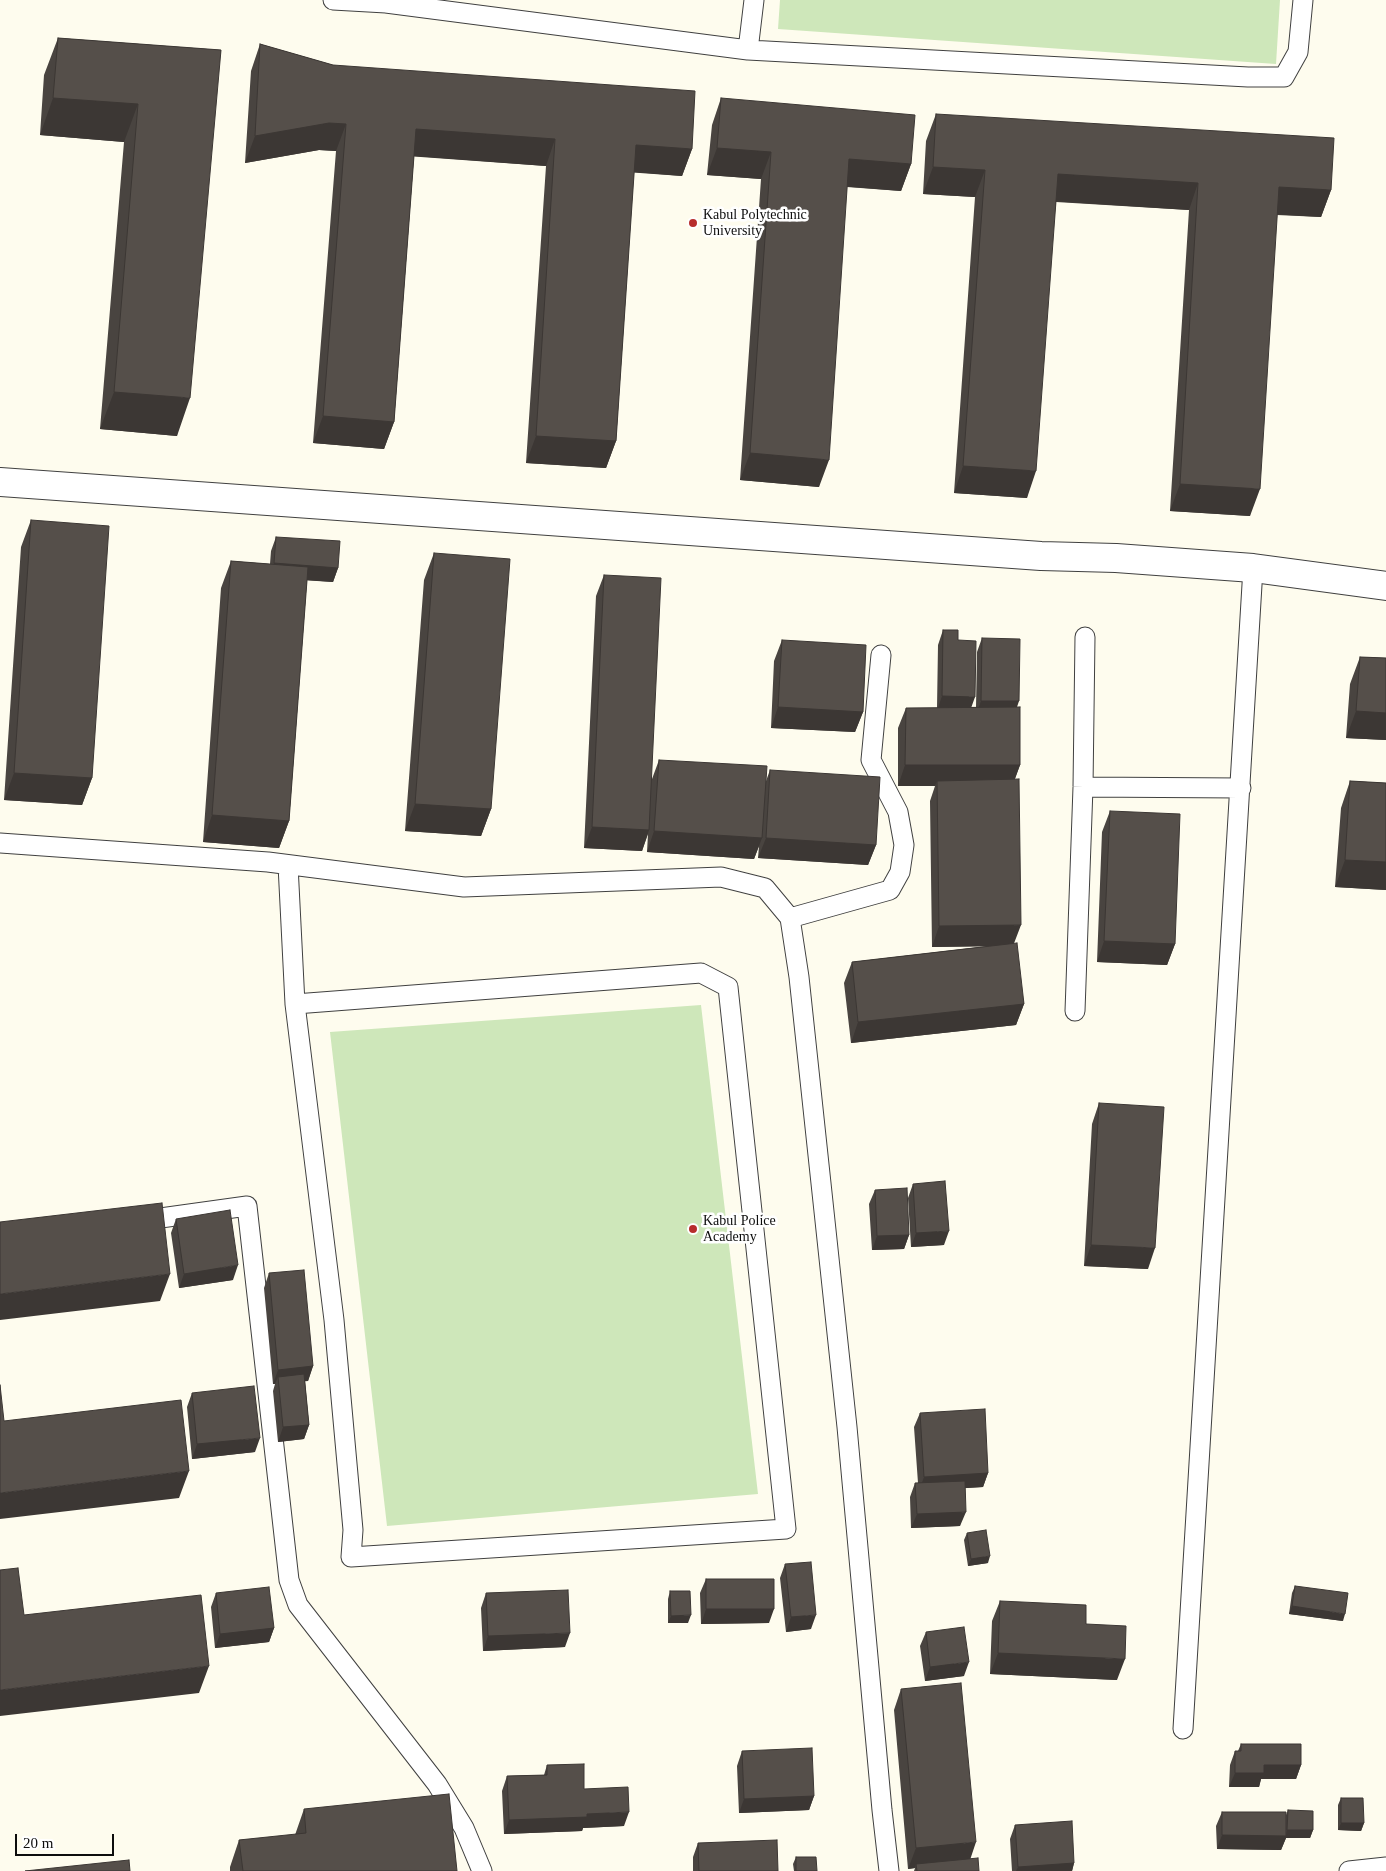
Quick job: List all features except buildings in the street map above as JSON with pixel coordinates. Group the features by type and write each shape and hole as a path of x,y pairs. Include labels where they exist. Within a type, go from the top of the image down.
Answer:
{"street":[{"path":"0,482 1041,556 1116,558 1253,568 1386,586"}],"lane":[{"path":"333,0 386,2 748,50 1248,77 1284,77 1298,52 1303,0"},
{"path":"748,50 754,0"},
{"path":"1183,1729 1253,568"},
{"path":"1075,1011 1083,787 1084,637"},
{"path":"790,918 890,890 900,872 904,845 898,812 871,760 881,655"},
{"path":"1083,787 1241,788"},
{"path":"0,843 288,865 464,887 721,877 765,888 790,918 799,977 844,1398 889,1871"},
{"path":"288,865 295,1004 334,1320 353,1530 351,1557 786,1529 728,987 701,972 295,1004"},
{"path":"118,1224 247,1206 289,1580 298,1605 437,1784 464,1828 482,1871"},
{"path":"1349,1871 1386,1867"}],"green space":[{"path":"780,0 1280,0 1276,64 778,29"},
{"path":"701,1005 758,1494 387,1526 330,1032"}],"place":[{"name":"Kabul Polytechnic University","path":"693,223"},
{"name":"Kabul Police Academy","path":"693,1229"}]}
